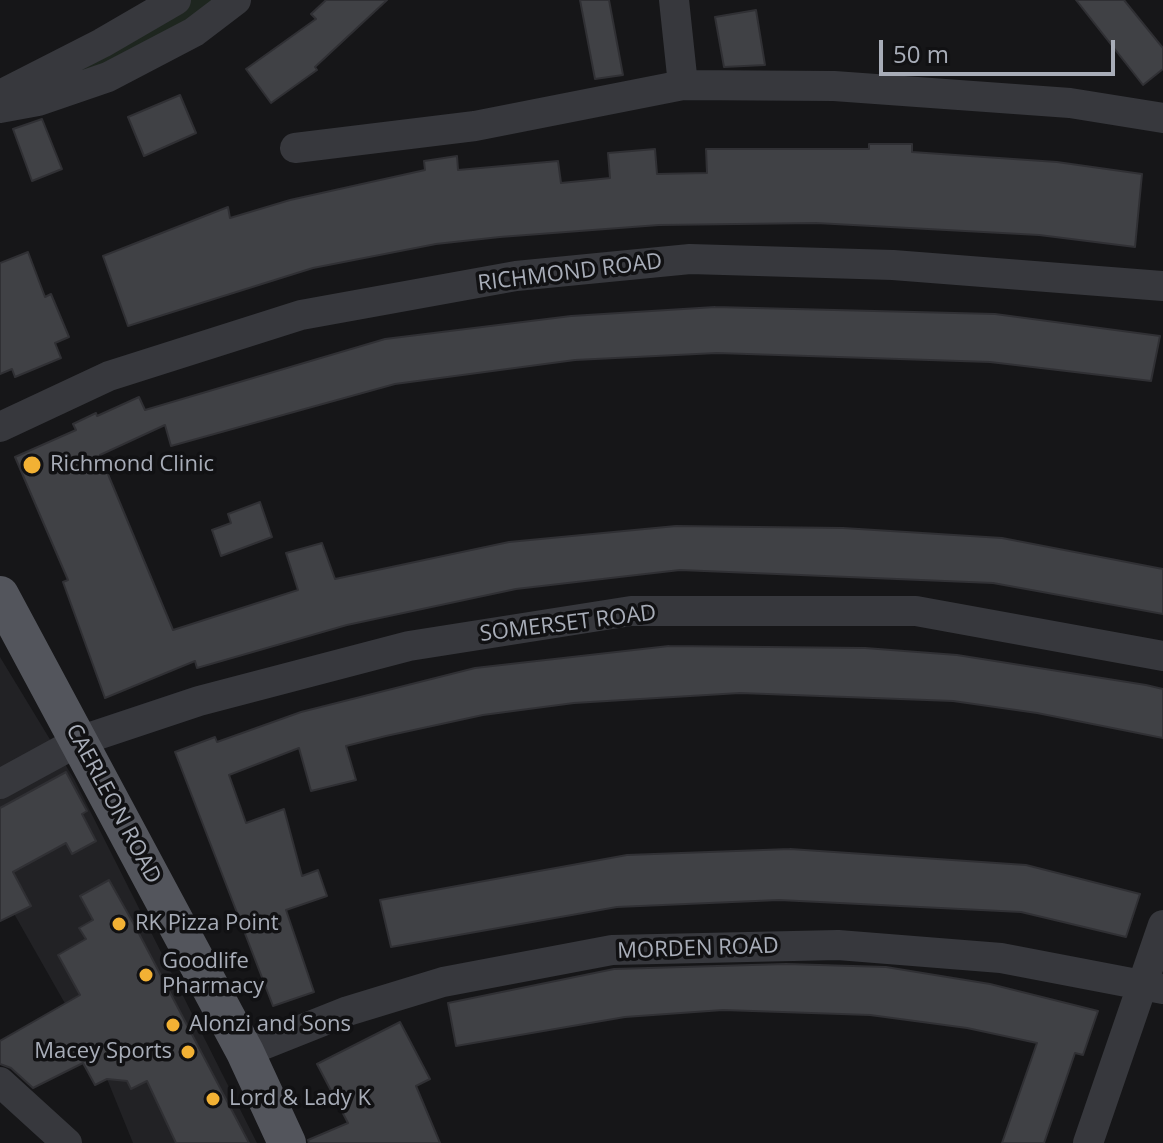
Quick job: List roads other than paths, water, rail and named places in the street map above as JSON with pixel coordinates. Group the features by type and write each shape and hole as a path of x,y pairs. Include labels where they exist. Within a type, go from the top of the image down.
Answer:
{"main road":[{"name":"CAERLEON ROAD","path":"0,595 245,1052 287,1143"}],"street":[{"path":"0,95 102,43 176,0"},
{"path":"0,108 38,101 108,77 194,32 236,0"},
{"path":"674,0 683,85"},
{"path":"295,148 475,126 683,85 850,87 1070,103 1163,118"},
{"name":"RICHMOND ROAD","path":"0,427 109,376 301,315 516,276 690,259 893,265 1163,286"},
{"name":"SOMERSET ROAD","path":"0,784 79,741 199,701 409,646 631,611 916,611 1163,656"},
{"path":"1088,1143 1153,985 1163,925"},
{"name":"MORDEN ROAD","path":"245,1052 348,1011 443,982 612,950 838,945 1001,958 1153,985"},
{"path":"0,1082 67,1143"}],"place":[{"name":"Richmond Clinic","path":"32,465"},
{"name":"RK Pizza Point","path":"119,924"},
{"name":"Goodlife Pharmacy","path":"146,975"},
{"name":"Alonzi and Sons","path":"173,1025"},
{"name":"Macey Sports","path":"188,1052"},
{"name":"Lord & Lady K","path":"213,1099"}]}
